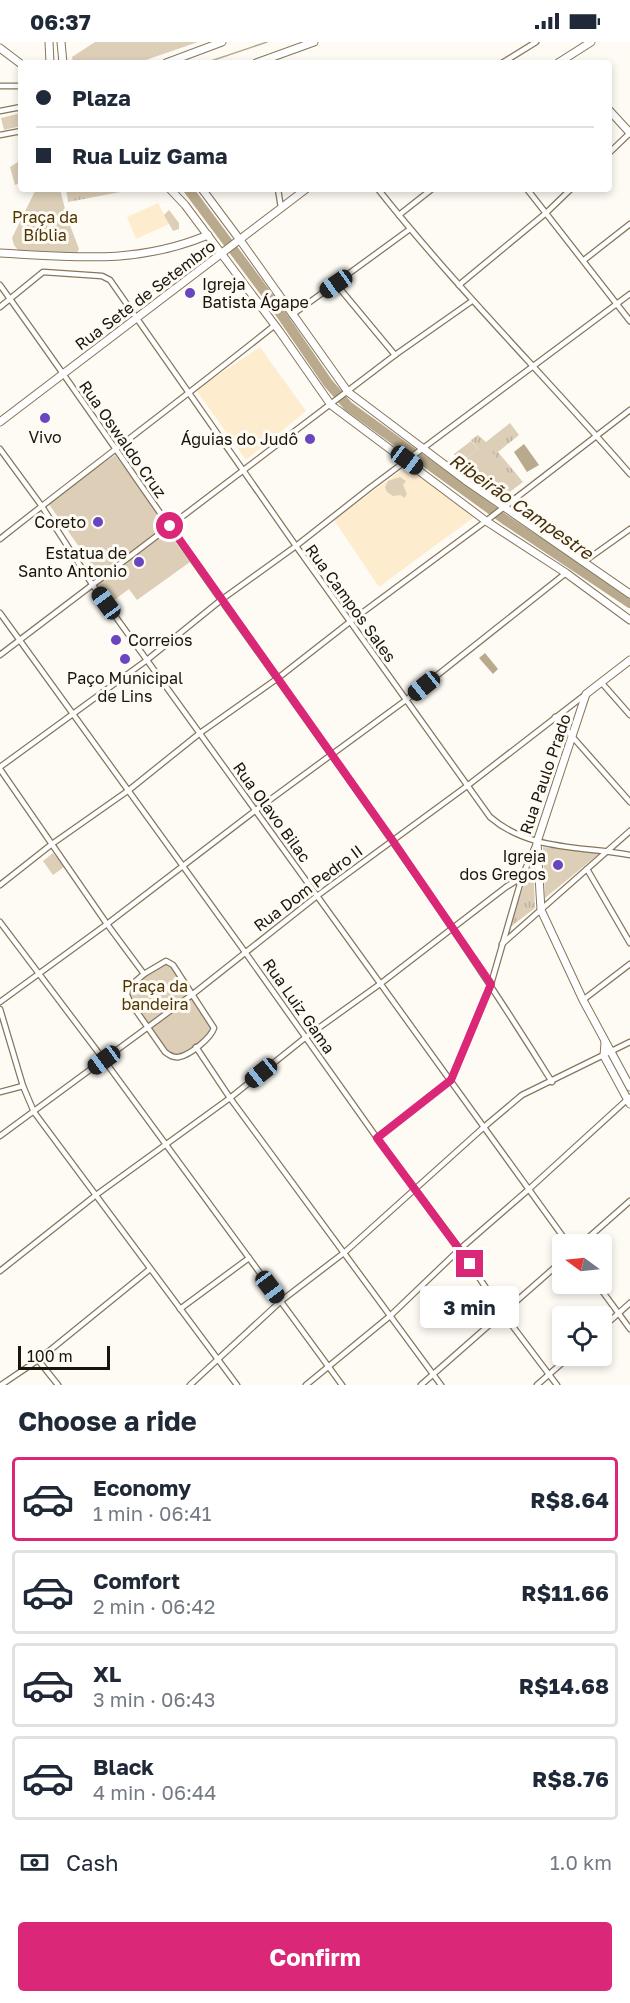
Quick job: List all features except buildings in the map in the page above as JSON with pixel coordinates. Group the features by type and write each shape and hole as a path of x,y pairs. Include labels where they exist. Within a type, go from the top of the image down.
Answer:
{"street":[{"path":"49,42 50,60"},
{"path":"61,42 63,60"},
{"path":"174,60 222,42"},
{"path":"264,60 314,42"},
{"path":"507,60 536,42"},
{"path":"567,60 591,42"},
{"path":"0,48 18,62"},
{"path":"0,86 18,86"},
{"path":"0,111 18,108"},
{"path":"612,113 630,133 612,150"},
{"path":"0,134 18,131"},
{"path":"173,192 224,252 333,403 488,520 567,573 630,620"},
{"path":"204,192 346,393 502,508 585,561 630,594"},
{"path":"278,192 281,208"},
{"name":"Rua Sete de Setembro","path":"0,422 302,192"},
{"path":"380,192 472,301 630,474"},
{"path":"399,215 428,192"},
{"path":"529,192 630,321"},
{"path":"459,285 568,192"},
{"path":"584,260 630,224"},
{"path":"292,315 410,229"},
{"path":"0,253 118,257 162,250 208,235"},
{"name":"Rua Campos Sales","path":"10,299 37,276 49,271 102,276 110,280 296,546 490,817 503,828 537,842 608,850 630,855"},
{"path":"336,284 395,355"},
{"name":"Rua Oswaldo Cruz","path":"0,285 453,927 552,1082"},
{"path":"144,974 0,768 147,660 221,600 630,294"},
{"path":"0,307 10,299"},
{"path":"0,655 395,355 472,301"},
{"path":"0,539 275,325"},
{"path":"0,885 52,844 129,790 200,733 278,678 488,520 630,410"},
{"name":"Rua Olavo Bilac","path":"0,450 41,505 92,584 561,1234"},
{"path":"585,561 630,529"},
{"path":"0,1002 406,700 567,573"},
{"name":"Rua Luiz Gama","path":"0,613 377,1138 460,1249 502,1312 557,1385"},
{"name":"Rua Dom Pedro II","path":"0,1136 194,994 317,896 467,786 630,660"},
{"path":"601,682 630,715"},
{"name":"Rua Paulo Prado","path":"377,1138 451,1080 491,984 522,877 537,842 586,693"},
{"path":"555,717 630,802"},
{"path":"501,945 630,831"},
{"path":"537,842 541,910 583,1000 630,1087"},
{"path":"587,869 630,943"},
{"path":"0,1271 96,1195 230,1098 306,1037 522,877"},
{"path":"0,922 342,1385"},
{"path":"166,961 170,962 194,994 214,1028 210,1036 178,1057 170,1055 148,1028 128,999 127,992 128,988 144,974 166,961"},
{"path":"583,1000 630,964"},
{"path":"0,1009 23,1086 34,1112 237,1385"},
{"path":"306,1385 390,1316 460,1249 629,1100 604,1056 605,1042"},
{"path":"190,1385 281,1301 345,1252 522,1095 630,1042"},
{"path":"196,1047 230,1098 441,1385"},
{"path":"0,1092 23,1086"},
{"path":"593,1234 630,1202"},
{"path":"180,1309 249,1258"},
{"path":"1,1385 38,1360 150,1269"},
{"path":"421,1385 552,1270"},
{"path":"604,1294 630,1329"},
{"path":"612,1319 630,1303"},
{"path":"38,1360 58,1385"},
{"path":"537,1385 559,1366"}],"shaded area":[{"path":"158,203 169,224 136,239 127,217"},
{"path":"260,347 306,411 246,460 196,390"},
{"path":"524,444 539,465 527,472 514,452"},
{"path":"406,467 474,517 379,587 334,520"},
{"path":"485,653 498,669 493,674 479,658"}],"green space":[{"path":"95,42 198,42 146,60 72,60 72,57"},
{"path":"18,114 18,127 4,130 1,118"},
{"path":"18,162 18,184 15,185 10,167"},
{"name":"Praça da Bíblia","path":"35,192 61,192 79,249 77,253 18,250 12,238"},
{"path":"66,192 120,192 68,202"},
{"path":"169,210 179,223 179,229 173,231 164,215"},
{"path":"510,423 519,435 498,452 523,482 503,497 460,463 478,449 471,440 478,435 486,442"},
{"path":"471,441 478,449 460,463 454,454"},
{"path":"490,449 516,483 500,495 471,464"},
{"path":"115,455 167,526 99,575 48,503"},
{"path":"400,477 406,481 403,485 407,494 404,498 401,495 393,496 387,492 385,487 388,481"},
{"path":"168,532 190,562 137,600 129,589 110,603 95,582"},
{"path":"543,847 600,853 545,898"},
{"path":"53,853 64,867 53,875 43,861"},
{"path":"533,860 535,908 508,929"},
{"name":"Praça da bandeira","path":"169,962 192,994 149,1026 129,999 129,988 160,965"},
{"name":"Praça da bandeira","path":"193,996 212,1023 213,1032 191,1050 178,1057 166,1051 150,1028"}],"waterway":[{"path":"214,60 267,42"},
{"name":"Ribeirão Campestre","path":"190,192 276,307 328,383 348,406 504,519 630,603"}],"place":[{"name":"Igreja Batista Ágape","path":"190,293"},
{"name":"Vivo","path":"45,418"},
{"name":"Águias do Judô","path":"310,439"},
{"name":"Coreto","path":"98,522"},
{"name":"Estatua de Santo Antonio","path":"139,562"},
{"name":"Correios","path":"116,640"},
{"name":"Paço Municipal de Lins","path":"125,659"},
{"name":"Igreja dos Gregos","path":"558,865"}],"route":[{"path":"170,526 393,841 491,984 451,1080 377,1138 470,1264"}]}
